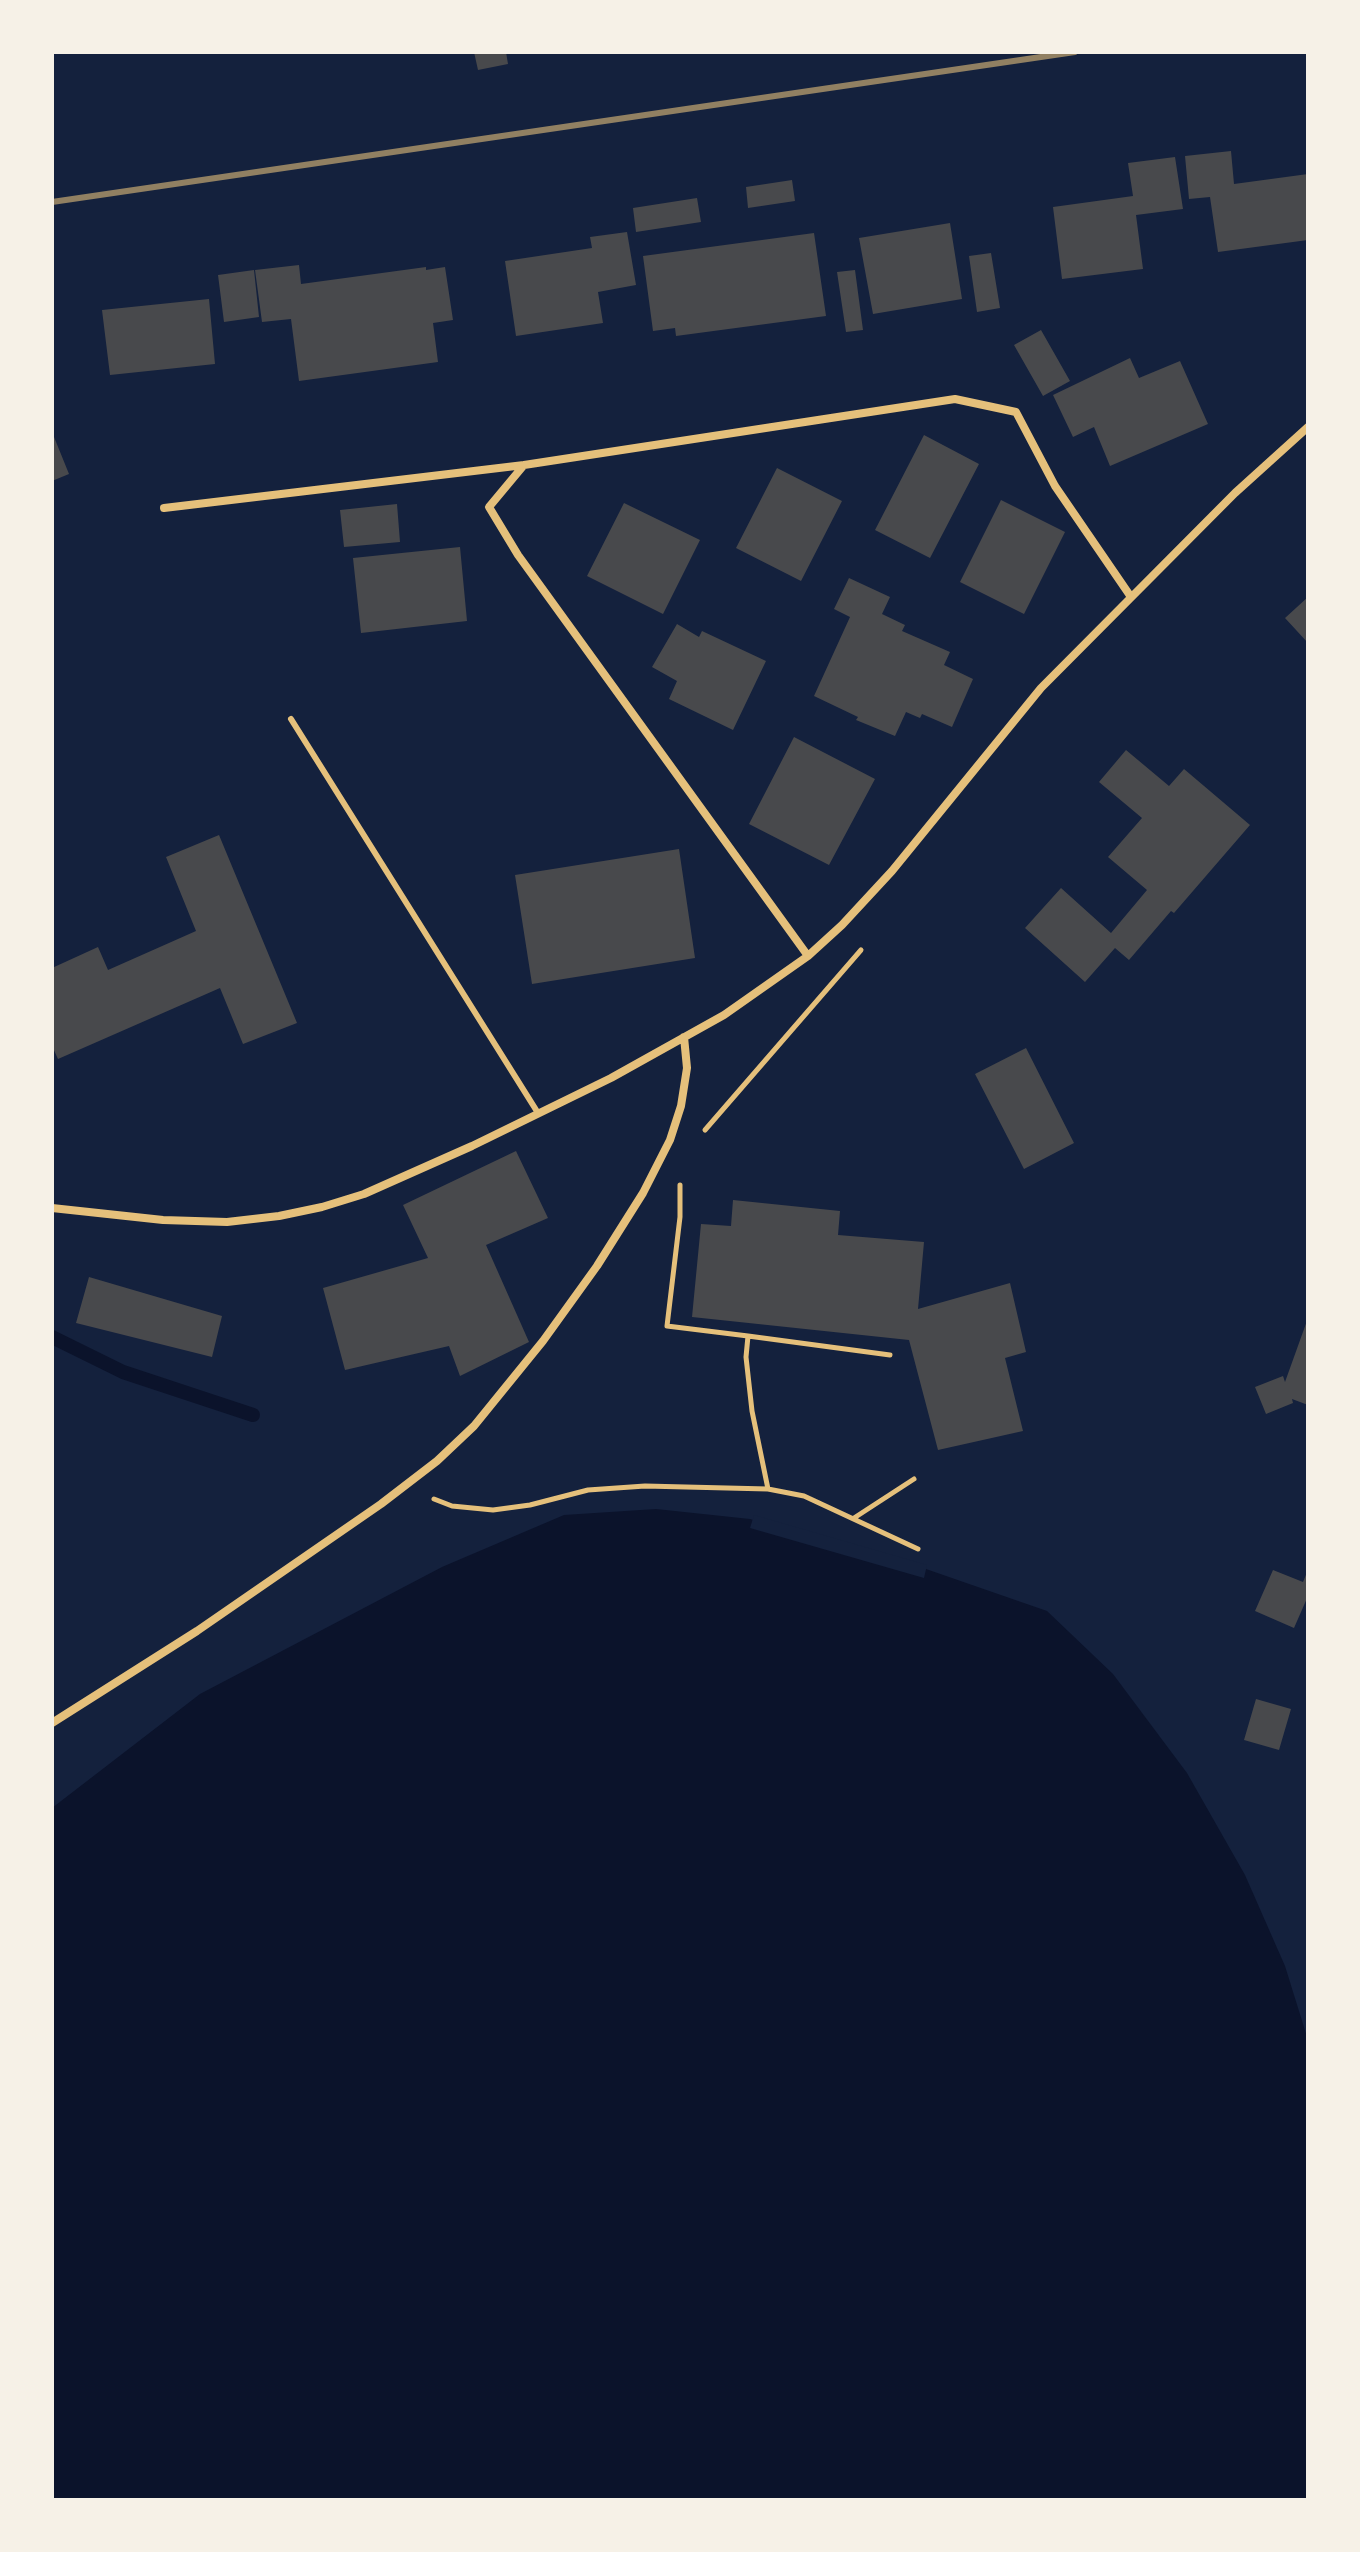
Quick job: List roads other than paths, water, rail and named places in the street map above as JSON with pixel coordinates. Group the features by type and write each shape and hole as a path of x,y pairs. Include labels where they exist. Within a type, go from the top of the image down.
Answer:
{"street":[{"path":"164,508 524,465 955,399 1016,412 1055,486 1131,597"},
{"path":"52,1208 163,1220 227,1222 322,1207 364,1194 472,1146 611,1078 724,1015 808,956 842,925 892,871 1041,688 1235,493 1308,427"},
{"path":"524,465 489,507 518,555 808,956"},
{"path":"52,1723 197,1631 404,1487 474,1426 543,1341 597,1266 643,1193 670,1140 681,1106 687,1068 684,1037"}],"lane":[{"path":"291,719 538,1113"}],"water":[{"path":"656,1509 750,1519 926,1569 1047,1611 1113,1674 1187,1773 1245,1875 1285,1966 1308,2040 1308,2500 52,2500 52,1808 200,1694 442,1567 564,1515"}],"waterway":[{"path":"52,1337 123,1372 253,1415"}],"railway":[{"path":"52,202 1075,52"}]}
